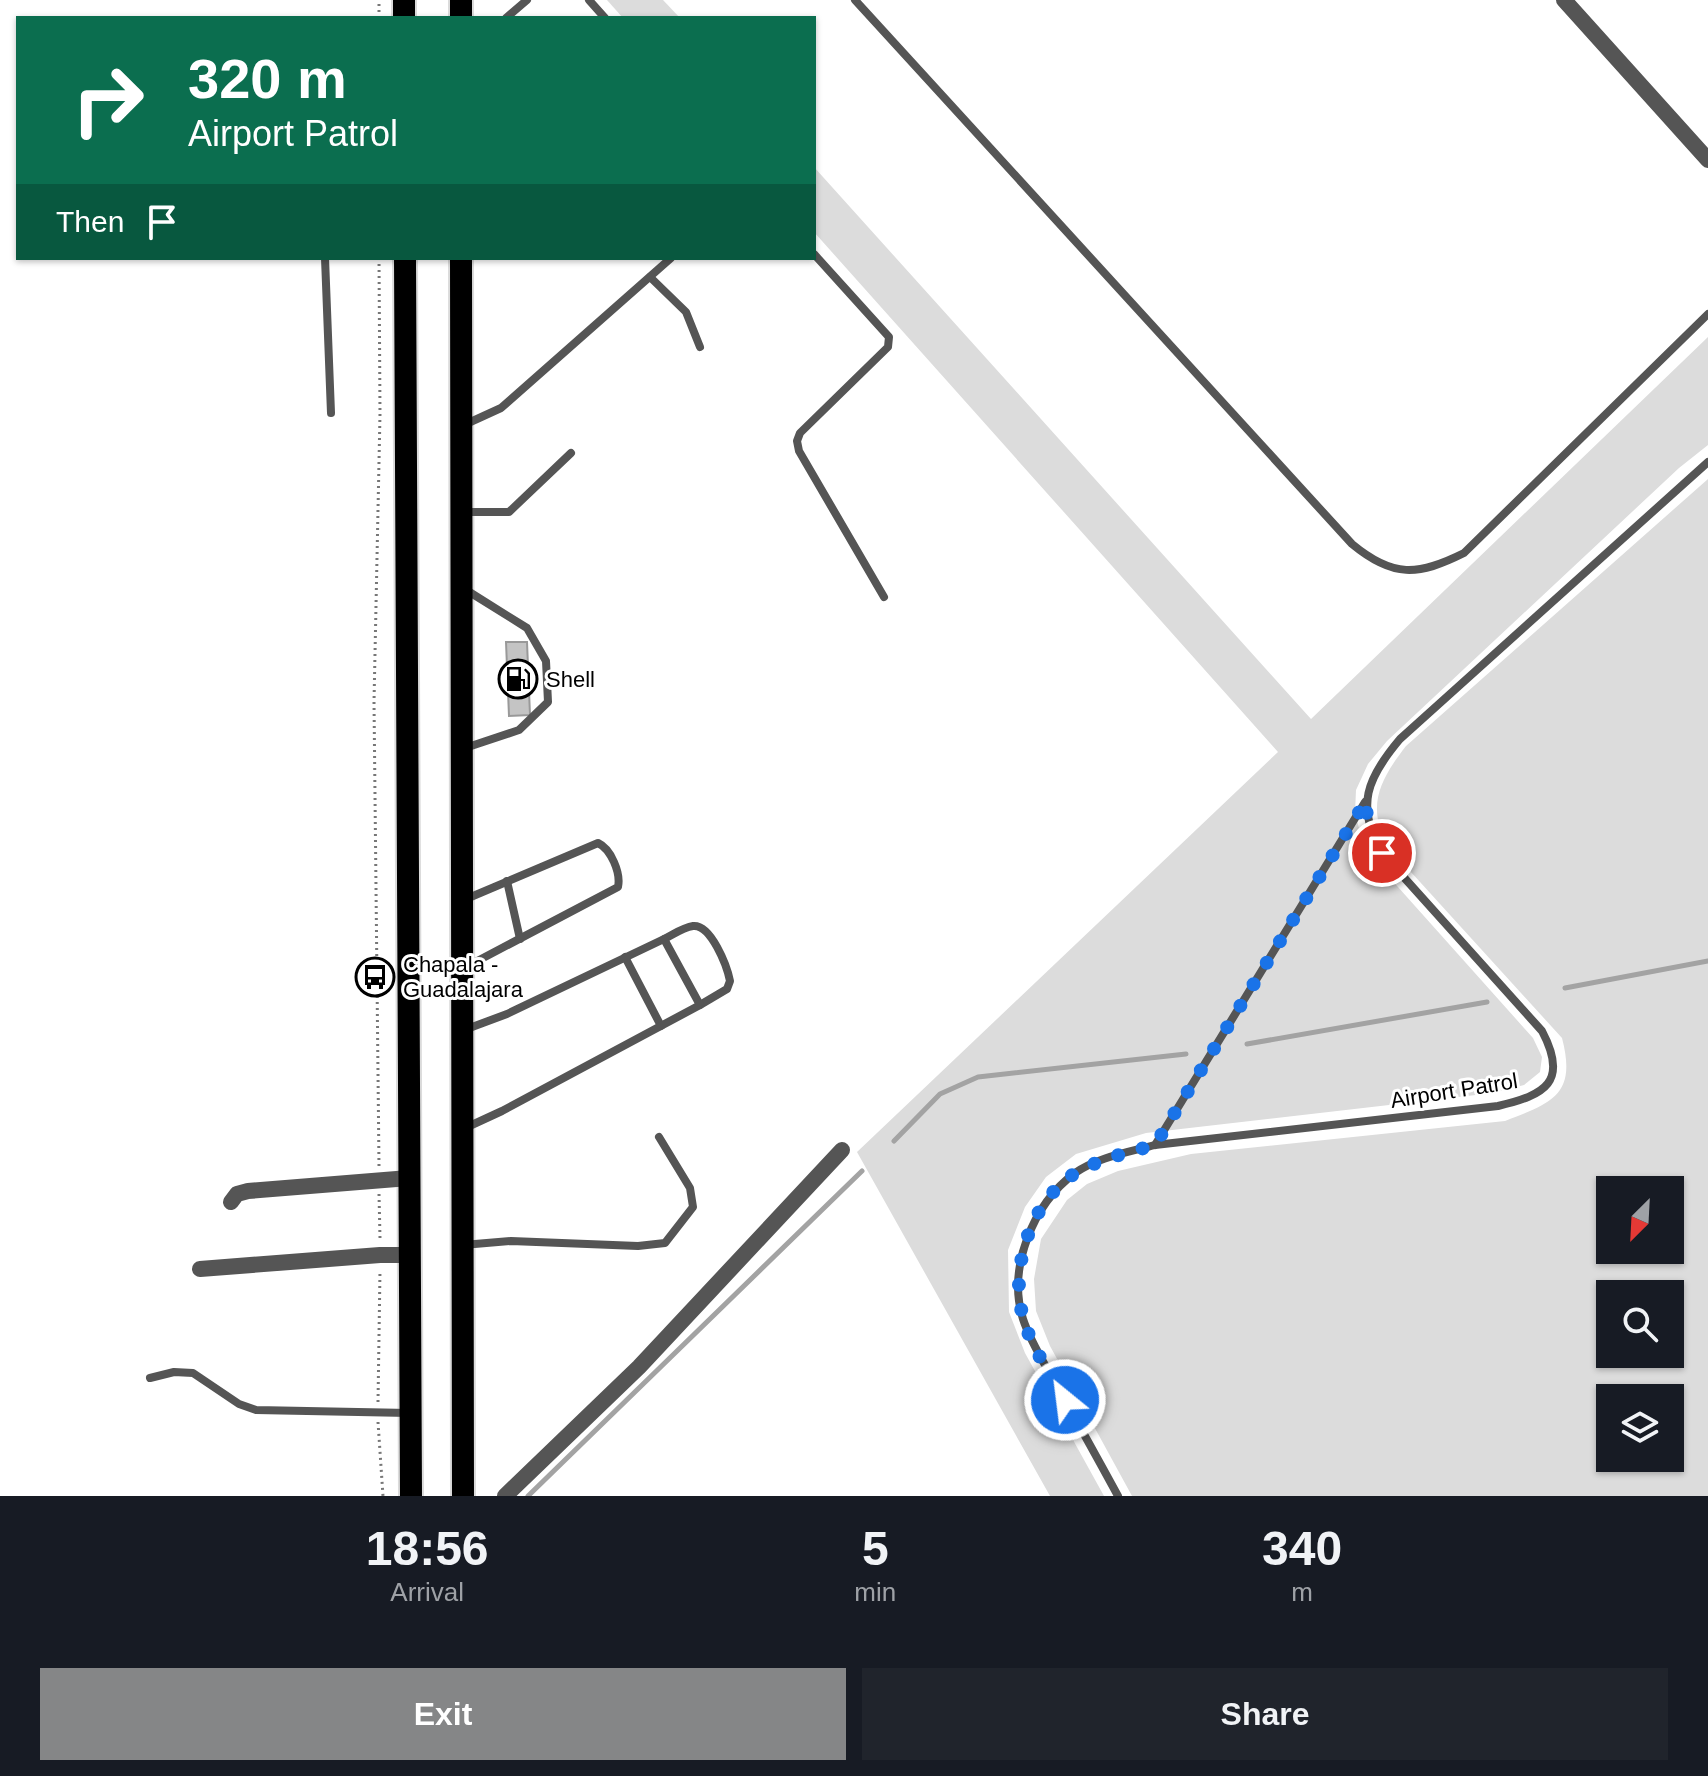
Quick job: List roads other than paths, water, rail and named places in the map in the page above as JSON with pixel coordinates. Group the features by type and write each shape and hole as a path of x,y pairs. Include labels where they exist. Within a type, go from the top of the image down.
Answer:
{"highway":[{"path":"405,260 411,1496"},
{"path":"461,260 463,1496"}],"street":[{"path":"1564,0 1708,160"},
{"path":"505,1496 639,1367 842,1150"},
{"path":"231,1202 237,1194 248,1191 409,1178"},
{"path":"200,1269 410,1255"}],"lane":[{"path":"508,16 527,0"},
{"path":"589,0 603,16"},
{"path":"855,0 1352,544 1370,558 1398,570 1433,568 1464,553 1708,314"},
{"path":"816,256 889,337 888,347 800,433 797,441 799,451 884,597"},
{"path":"325,260 331,413"},
{"path":"461,426 501,408 669,260"},
{"path":"650,277 686,312 700,347"},
{"path":"461,512 509,512 571,453"},
{"path":"1155,1145 1366,801 1377,769 1400,739 1708,462"},
{"path":"461,586 527,628 546,661 548,702 519,730 462,749"},
{"name":"Airport Patrol","path":"1118,1496 1038,1352 1023,1318 1019,1289 1021,1261 1028,1233 1058,1188 1078,1171 1155,1145 1498,1106 1524,1100 1541,1091 1554,1069 1554,1058 1542,1031 1382,853 1367,820 1366,801"},
{"path":"462,901 598,843 605,847 620,878 618,887 462,969"},
{"path":"507,881 520,939"},
{"path":"462,1031 507,1014 692,926 703,928 711,935 730,981 727,989 700,1005 502,1111 462,1129"},
{"path":"664,939 700,1005"},
{"path":"625,957 661,1026"},
{"path":"463,1245 511,1241 638,1246 665,1243 693,1207 690,1188 659,1137"},
{"path":"150,1378 174,1372 193,1373 239,1404 256,1410 410,1413"}],"waterway":[{"path":"1565,988 1708,961"},
{"path":"1247,1044 1487,1002"},
{"path":"894,1141 940,1094 978,1077 1186,1054"},
{"path":"528,1496 862,1171"}],"place":[{"name":"Shell","path":"518,679"},
{"name":"Chapala - Guadalajara","path":"375,977"}]}
